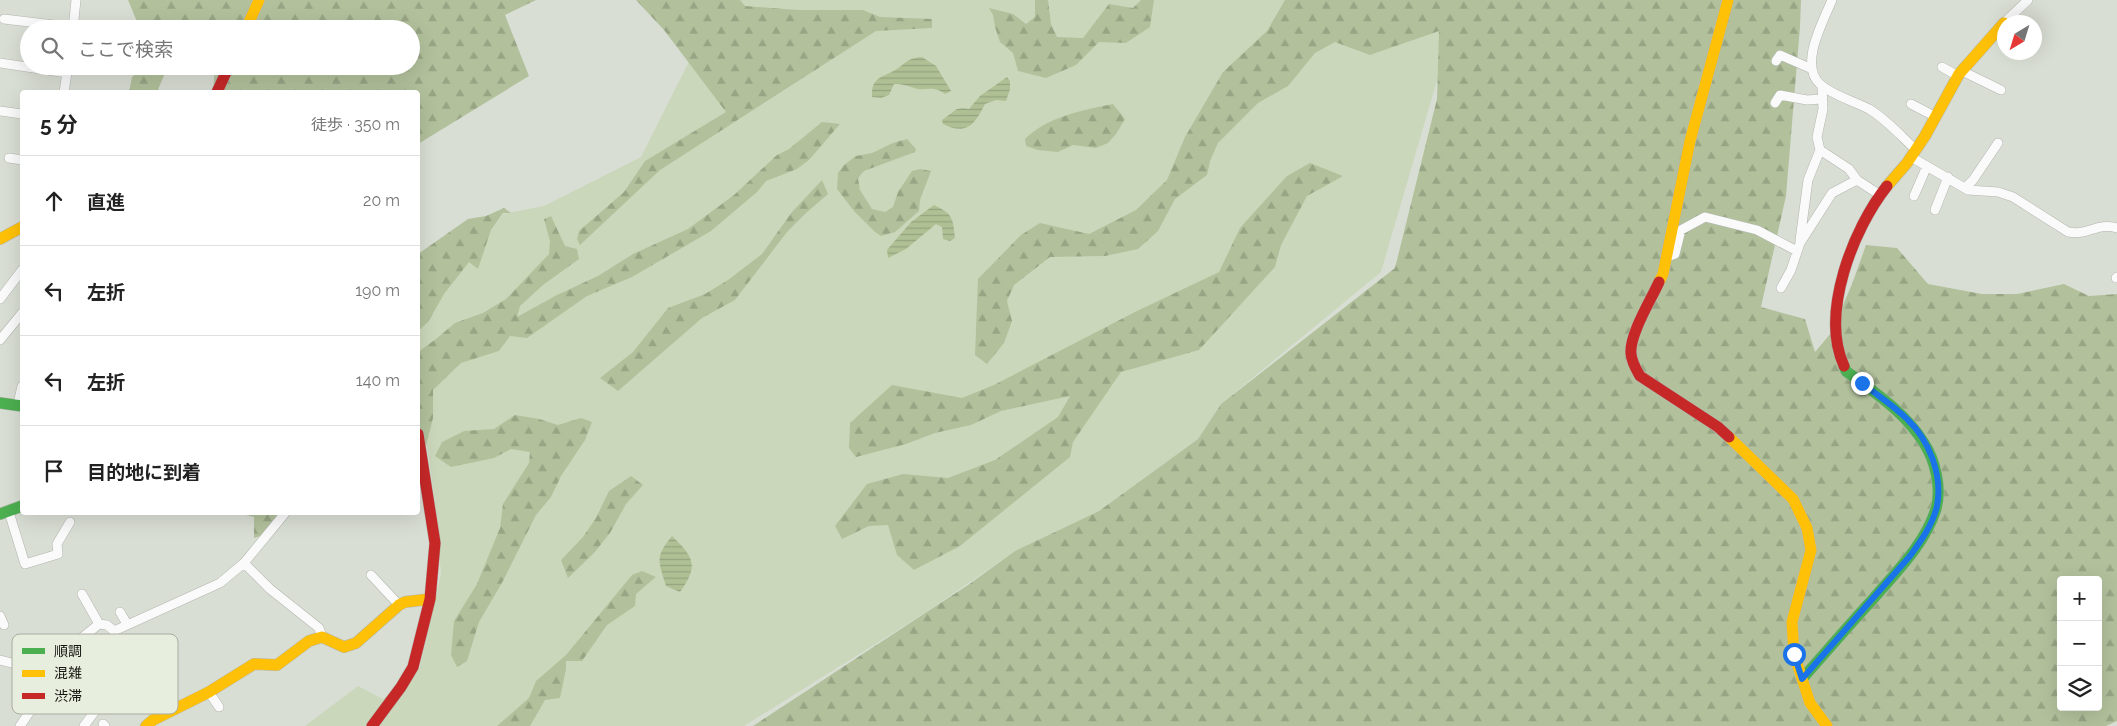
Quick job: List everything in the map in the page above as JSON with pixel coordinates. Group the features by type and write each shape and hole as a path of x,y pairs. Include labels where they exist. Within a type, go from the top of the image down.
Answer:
{"street":[{"path":"74,20 76,0"},
{"path":"250,20 259,0"},
{"path":"1728,0 1690,142 1663,274 1634,339 1631,354 1634,366 1640,376 1718,427 1793,499 1807,528 1811,550 1792,622 1794,654 1810,703 1827,726"},
{"path":"1832,0 1812,47 1814,78 1822,86 1871,110 1927,166 1968,190 1998,192 2013,198 2068,232 2078,234 2100,226 2117,228"},
{"path":"2013,15 2028,0"},
{"path":"4,18 20,20"},
{"path":"1802,679 1910,556 1925,535 1936,508 1939,492 1936,466 1924,440 1907,419 1846,370 1839,360 1836,317 1842,277 1849,257 1874,204 1913,153 1936,118 1960,73 1997,32"},
{"path":"1776,61 1780,55 1812,69"},
{"path":"0,64 20,65"},
{"path":"1942,67 2001,90"},
{"path":"64,90 67,75"},
{"path":"218,90 225,75"},
{"path":"1782,288 1792,270 1798,247 1808,180 1820,150 1818,137 1823,109 1821,99 1822,86"},
{"path":"1775,103 1780,95 1807,100 1821,99"},
{"path":"1911,104 1936,118"},
{"path":"0,111 20,114"},
{"path":"1964,188 1973,180 1998,143"},
{"path":"1820,150 1849,169 1857,180 1880,195"},
{"path":"9,158 20,160"},
{"path":"1914,196 1927,166"},
{"path":"1935,210 1948,177"},
{"path":"1798,247 1832,193 1857,180"},
{"path":"1667,257 1675,254 1681,230 1705,217 1757,230 1798,247"},
{"path":"0,239 20,228"},
{"path":"0,299 20,273"},
{"path":"0,340 20,315"},
{"path":"0,403 20,405"},
{"path":"372,726 401,687 413,667 430,599 435,543 420,467"},
{"path":"20,507 5,513 24,564 58,554 57,544 70,522"},
{"path":"82,594 99,624 107,626 114,631 220,583 244,563 284,515"},
{"path":"244,563 270,589 319,628 322,637"},
{"path":"371,575 399,605"},
{"path":"178,707 209,692 254,664 277,665 309,641 322,637 344,647 356,644 399,605 405,602 430,599"},
{"path":"120,612 127,624"},
{"path":"87,634 99,624"},
{"path":"209,692 219,707"},
{"path":"20,726 28,714"},
{"path":"84,726 93,714"},
{"path":"148,725 152,720 164,714"}],"shaded area":[{"path":"720,0 1439,0 1455,19 1381,272 1221,404 1198,439 1099,511 1015,551 925,613 744,726 305,726 358,686 383,699 420,667 441,573 434,494 422,412 420,410 420,322 444,294 503,214 544,206 641,157"},
{"path":"922,57 936,66 951,91 945,94 936,89 918,89 894,84 889,95 881,98 872,97 872,90 879,78 911,59"},
{"path":"1007,77 1010,81 1010,89 1006,101 996,100 985,104 974,122 964,128 958,129 943,124 942,120 957,109 969,109 980,96"},
{"path":"934,205 951,217 955,238 950,241 943,239 942,227 936,224 906,249 888,258 887,250 911,222"},
{"path":"672,536 689,556 692,568 680,592 666,586 660,564 663,549"}],"green space":[{"path":"128,0 536,0 505,15 529,76 420,143 420,90 213,90 214,75 420,75 420,20 136,20"},
{"path":"636,0 740,0 745,6 798,10 863,10 880,17 932,19 932,28 876,31 660,170 580,245 577,239 579,231 624,192 645,161 726,112 664,30"},
{"path":"1035,0 1048,0 1051,24 1057,37 1083,38 1109,4 1133,8 1141,0 1154,0 1150,27 1126,43 1099,42 1076,65 1046,78 1018,71 1013,53 1000,42 993,15 989,8 1013,14 1026,24 1035,17"},
{"path":"1285,0 1801,0 1786,196 1761,307 1805,319 1815,352 1831,333 1866,245 1897,248 1928,284 1982,294 2017,294 2064,284 2089,296 2117,294 2117,721 2106,726 753,726 968,585 1015,551 1099,511 1198,439 1221,404 1395,268 1437,99 1439,31 1370,55 1335,42 1315,53 1288,86 1258,103 1218,143 1210,161 1207,175 1175,199 1158,231 1138,249 1105,256 1050,257 1014,285 1007,301 1012,321 1004,343 987,364 975,355 978,279 1021,235 1040,223 1089,234 1136,210 1167,180 1185,137 1223,72 1267,31"},
{"path":"134,75 164,75 158,90 129,90 132,77"},
{"path":"1113,104 1125,119 1108,143 1096,148 1073,145 1058,152 1038,150 1026,146 1025,139 1044,125 1078,112"},
{"path":"822,122 840,124 809,160 797,169 766,181 757,192 711,231 632,277 587,296 527,338 510,336 499,351 461,363 433,390 433,418 426,446 420,433 420,351 455,323 483,313 506,299 549,254 550,241 544,219 551,216 565,246 577,249 579,259 543,285 520,306 517,317 557,295 598,276 633,254 688,229 734,195 777,155 789,149"},
{"path":"907,139 916,149 915,152 864,171 858,178 860,190 872,209 885,212 893,207 898,192 912,171 920,169 931,171 920,200 919,211 895,232 881,236 854,211 837,189 838,173 844,165 856,156 872,153"},
{"path":"1310,163 1343,176 1307,196 1281,245 1275,267 1199,350 1121,372 1073,442 1070,457 960,546 914,570 897,555 888,525 869,526 842,539 835,526 867,484 903,474 948,478 995,460 1058,417 1070,396 1001,411 971,425 935,433 906,444 856,457 849,448 850,423 892,385 962,398 994,385 1137,311 1219,272 1240,228 1287,176"},
{"path":"822,180 828,194 787,232 735,300 702,318 618,391 600,378 633,352 668,308 705,294 728,280 762,254 792,212"},
{"path":"504,208 511,213 503,213 491,230 478,269 469,262 444,294 428,322 420,329 420,253 468,219 486,216"},
{"path":"515,415 539,419 558,425 581,418 592,422 585,440 561,476 551,497 536,515 503,581 479,622 467,661 457,667 451,655 454,621 477,584 500,528 503,504 529,463 530,452 511,449 494,458 451,467 435,456 442,442 464,431 494,429"},
{"path":"631,476 643,485 626,504 610,533 594,553 568,578 561,560 583,537 596,518 609,491"},
{"path":"246,515 278,515 263,535 254,538 254,517"},
{"path":"642,571 656,577 636,594 635,606 607,625 582,661 566,661 560,698 545,700 530,726 497,726 529,698 536,681 566,655 632,575"}],"traffic: fast":[{"path":"1802,679 1909,557 1925,534 1938,501 1936,474 1924,443 1898,412 1846,371 1844,366"},
{"path":"0,403 20,406"},
{"path":"0,514 20,507"}],"traffic: slow":[{"path":"250,20 259,0"},
{"path":"1659,282 1663,274 1690,141 1728,0"},
{"path":"1887,186 1907,163 1925,136 1959,74 1997,31"},
{"path":"0,239 20,228"},
{"path":"1729,437 1793,499 1807,528 1811,550 1792,622 1794,654 1810,703 1827,726"},
{"path":"178,708 209,692 254,664 277,665 309,641 322,637 344,647 356,643 399,605 405,602 430,599"},
{"path":"146,726 165,714"}],"traffic: jam":[{"path":"218,90 225,75"},
{"path":"1844,366 1838,345 1836,322 1838,297 1852,248 1874,204 1887,186"},
{"path":"1659,282 1633,337 1631,354 1634,366 1640,376 1718,427 1729,437"},
{"path":"372,726 401,687 413,667 430,599 435,543 420,447"}],"route":[{"path":"1794,654 1802,679 1910,556 1925,535 1936,508 1939,492 1936,466 1924,440 1907,419 1862,383"}]}
